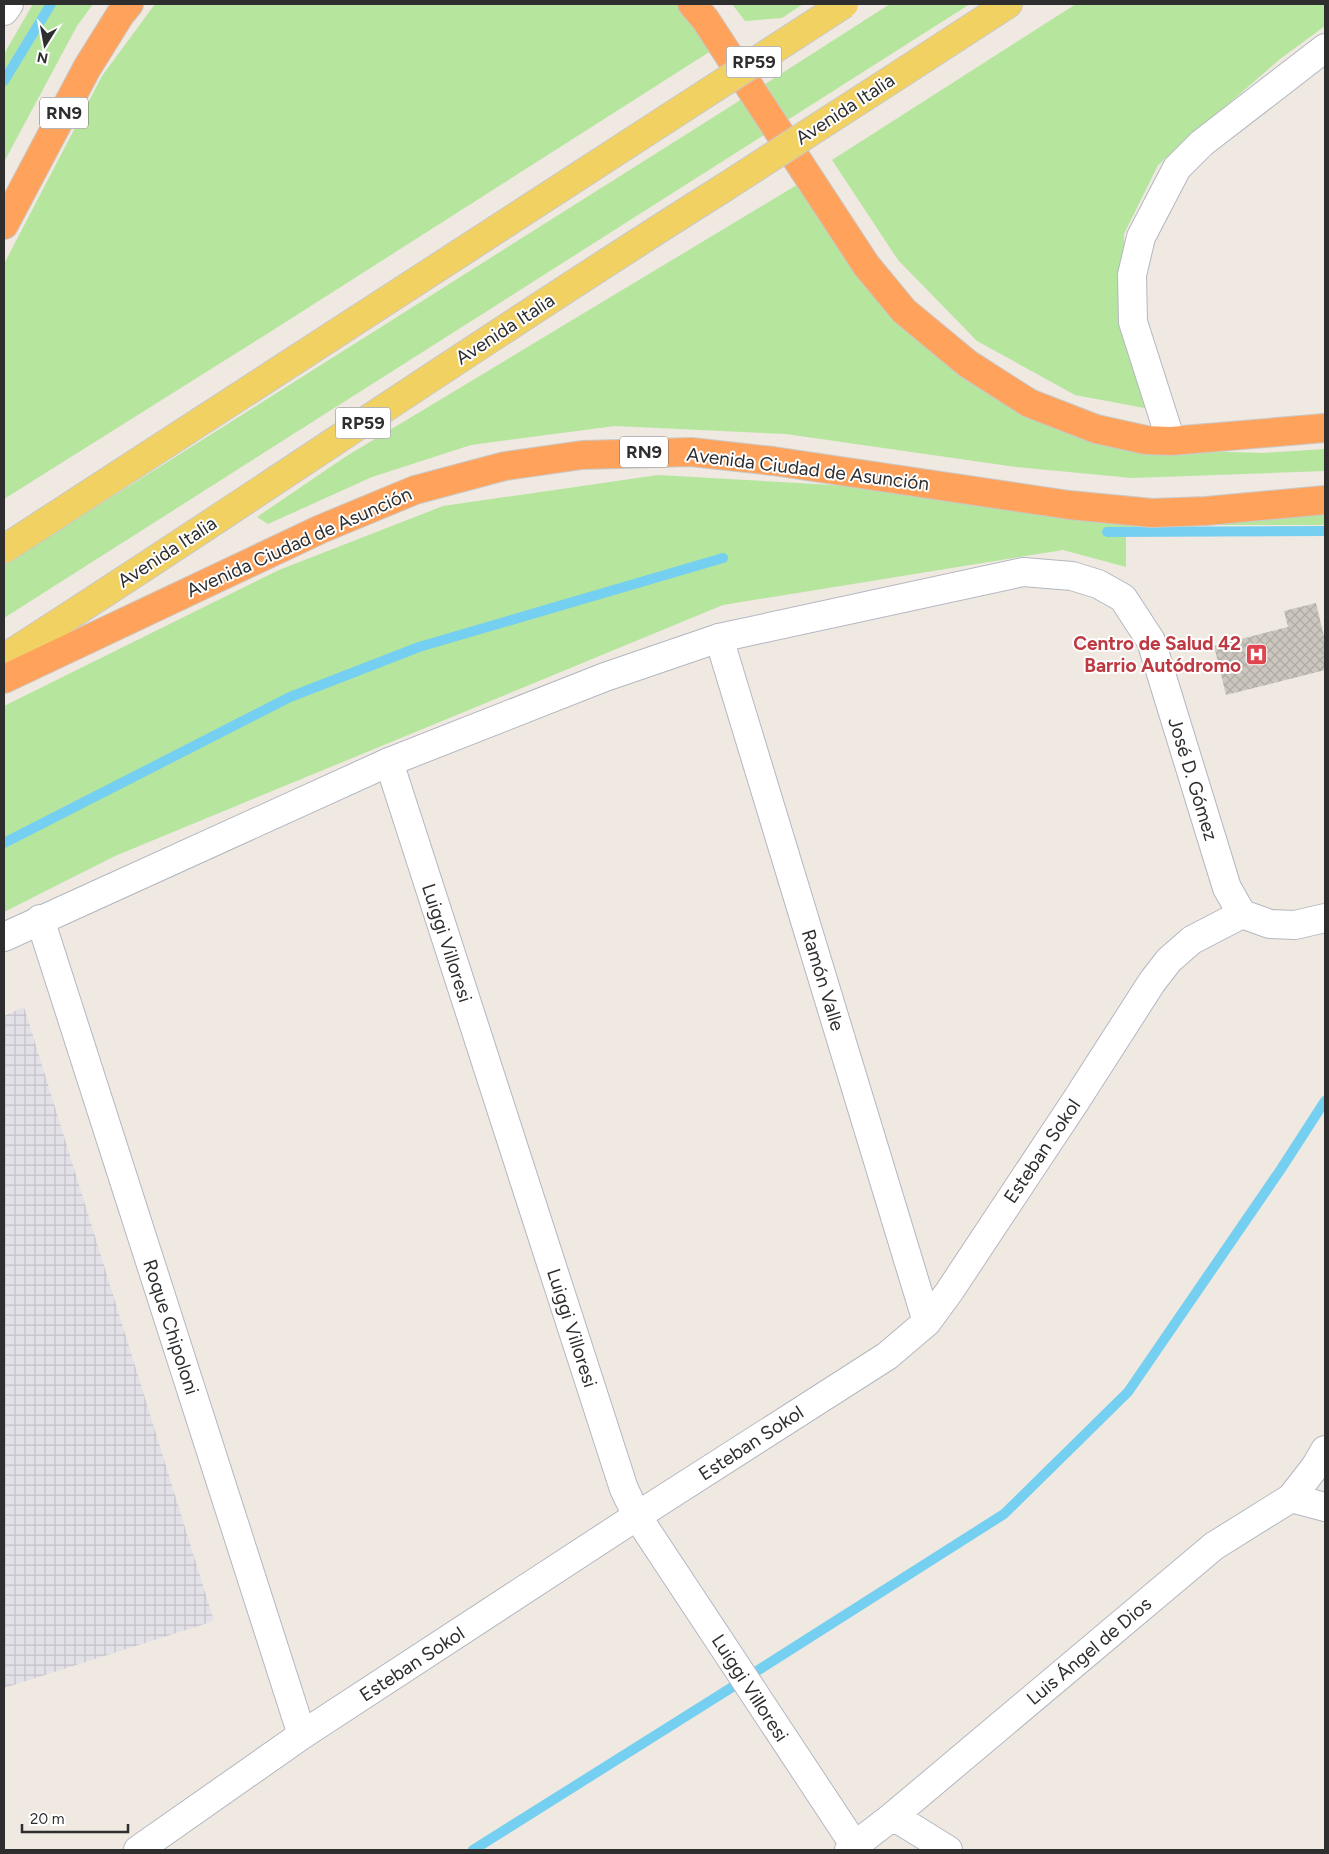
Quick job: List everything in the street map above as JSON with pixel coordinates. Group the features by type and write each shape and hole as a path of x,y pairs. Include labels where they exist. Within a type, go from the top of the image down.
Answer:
{"highway":[{"name":"RN9","path":"4,225 88,68 120,15 130,4"},
{"path":"692,4 705,19 866,265 904,311 968,364 1029,403 1096,429 1146,440 1171,440 1325,428"},
{"name":"Avenida Ciudad de Asunción","path":"4,679 321,528 415,490 505,466 582,455 691,452 773,461 1069,505 1152,513 1206,511 1325,500"}],"main road":[{"name":"RP59","path":"4,549 844,4"},
{"name":"Avenida Italia","path":"4,658 602,265 1008,4"}],"street":[{"path":"4,11 8,4"},
{"path":"1171,440 1133,322 1132,276 1141,237 1178,168 1196,149 1325,48"},
{"name":"José D. Gómez","path":"720,638 1024,572 1072,576 1106,588 1124,598 1151,641 1226,888 1242,914"},
{"path":"4,937 389,762 605,677 720,638"},
{"name":"Ramón Valle","path":"720,638 927,1322"},
{"name":"Luiggi Villoresi","path":"389,762 621,1480 637,1516 852,1848"},
{"path":"1242,914 1270,924 1295,925 1325,918"},
{"name":"Esteban Sokol","path":"138,1850 302,1735 637,1516 887,1356 927,1322 1075,1102 1152,982 1169,960 1192,940 1242,914"},
{"name":"Roque Chipoloni","path":"40,919 302,1735"},
{"name":"Luis Ángel de Dios","path":"852,1848 893,1816 1214,1546 1291,1498 1315,1467 1325,1450"},
{"path":"1291,1498 1325,1507"},
{"path":"893,1816 948,1850"}],"shaded area":[{"path":"24,1007 214,1621 4,1688 4,1016"}],"green space":[{"path":"33,4 93,4 77,26 4,162 4,54"},
{"path":"155,4 677,4 714,49 4,499 4,264 102,76"},
{"path":"732,4 803,4 782,18 745,21"},
{"path":"890,4 970,4 4,618 4,565"},
{"path":"1076,4 1325,4 1325,26 1280,59 1158,165 1124,234 1124,276 1155,410 1075,395 977,341 898,260 832,160"},
{"path":"805,180 962,366 1144,449 1262,453 1325,449 1325,471 1132,478 1016,467 786,434 615,426 471,445 372,477 268,524 257,517 345,457"},
{"path":"658,475 1325,513 1325,525 1217,525 1126,531 1126,567 1063,550 723,605 115,856 4,912 4,706 279,570 443,506"}],"building":[{"path":"1316,603 1325,641 1325,670 1226,695 1214,646 1288,627 1284,611"}],"waterway":[{"path":"4,81 51,4"},
{"path":"1107,532 1325,531"},
{"path":"4,843 290,697 419,647 723,558"},
{"path":"749,1676 1004,1514 1128,1392 1281,1169 1325,1101"},
{"path":"473,1850 734,1686"}],"place":[{"name":"Centro de Salud 42 Barrio Autódromo","path":"1257,654"}]}
